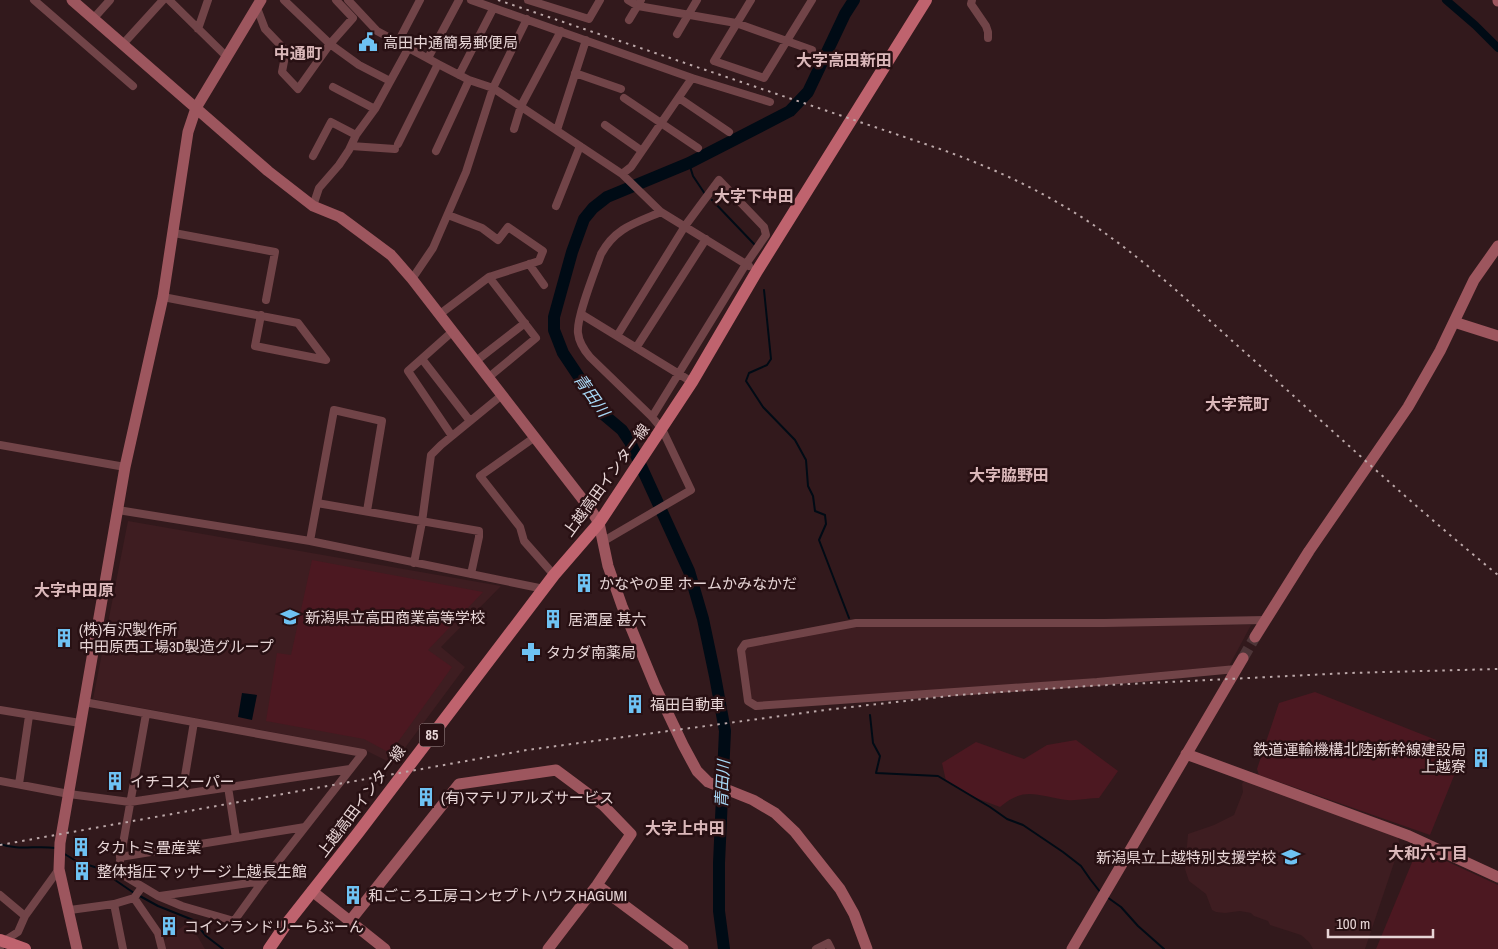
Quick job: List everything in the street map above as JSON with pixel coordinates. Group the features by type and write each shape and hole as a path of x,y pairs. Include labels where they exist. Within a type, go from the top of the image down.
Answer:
{"main road":[{"name":"上越高田インター線","path":"269,949 284,926 554,575 598,523 692,382 752,267 926,0"},
{"path":"1,943 25,949"}],"street":[{"path":"34,0 133,86"},
{"path":"72,0 268,171 313,206 340,217 347,222 391,255 412,279 585,500 598,523 608,566 622,606 682,745 700,775 719,788 753,800 775,813 796,832 840,889 854,914 867,949"},
{"path":"93,19 110,0"},
{"path":"122,44 163,0"},
{"path":"169,0 227,57"},
{"path":"198,29 208,0"},
{"path":"284,0 330,44 359,65 390,81"},
{"path":"259,4 265,29 286,51 282,72 298,89 330,44 352,18 336,0"},
{"path":"348,0 377,31 469,80 493,88 625,177 661,212 752,267"},
{"path":"398,42 420,0"},
{"path":"428,58 459,0"},
{"path":"471,0 692,78 770,102"},
{"path":"528,0 589,19 600,0"},
{"path":"554,9 560,0"},
{"path":"628,0 688,15 736,24 812,50"},
{"path":"677,34 697,0"},
{"path":"751,0 714,61 764,78 812,0"},
{"path":"972,0 971,4 988,32 988,38"},
{"path":"629,20 639,3"},
{"path":"78,949 60,869 60,843 126,467 163,297 174,234 185,145 196,108 259,4"},
{"path":"459,75 493,8"},
{"path":"412,279 433,248 448,215 466,172 493,88 527,19"},
{"path":"514,129 520,106 560,31"},
{"path":"556,130 586,40"},
{"path":"313,206 319,188 339,165 356,135 375,109 409,47"},
{"path":"351,146 396,146 438,64"},
{"path":"575,73 621,89"},
{"path":"625,177 692,78"},
{"path":"436,151 469,80"},
{"path":"333,86 375,109"},
{"path":"624,98 698,148"},
{"path":"679,98 729,132"},
{"path":"313,156 331,122 356,135"},
{"path":"605,125 642,152"},
{"path":"556,206 580,146"},
{"path":"617,336 685,226 719,180 764,227 766,235 752,267 678,374 652,417"},
{"path":"602,542 691,490 662,429 583,350 578,334 581,314 601,254 611,238 624,228 661,212"},
{"path":"440,314 489,277 539,261 543,251 508,227 498,240 482,228 448,215"},
{"path":"174,234 275,252 266,300"},
{"path":"636,348 706,239"},
{"path":"1255,637 1309,551 1408,408 1440,351 1474,280 1498,246"},
{"path":"529,264 544,285"},
{"path":"489,277 536,338 489,377"},
{"path":"163,297 261,315 298,323 326,360 255,346 261,315"},
{"path":"581,314 692,382"},
{"path":"1454,322 1498,336"},
{"path":"476,361 524,323"},
{"path":"452,436 408,371 453,331"},
{"path":"422,359 470,421"},
{"path":"414,563 422,522 431,455 502,395"},
{"path":"310,542 334,410 382,421 367,511"},
{"path":"535,437 480,476 520,527 524,541 554,575"},
{"path":"0,445 126,467"},
{"path":"317,504 479,531 471,574"},
{"path":"118,510 310,542 544,589"},
{"path":"1236,669 1097,682 756,706 748,700 741,650 745,644 856,623 1266,620"},
{"path":"1072,949 1243,658"},
{"path":"84,702 363,753 304,827 234,921 182,906 141,889 118,872 146,714"},
{"path":"0,710 80,723"},
{"path":"18,784 29,716"},
{"path":"182,794 194,722"},
{"path":"1186,754 1409,836 1498,878"},
{"path":"0,781 69,794 130,802 350,769"},
{"path":"350,921 459,784 556,770 603,805 631,834 597,885 548,949"},
{"path":"228,787 236,838"},
{"path":"120,857 304,827"},
{"path":"1,943 18,932 25,916 60,869"},
{"path":"158,896 263,881"},
{"path":"597,885 683,949"},
{"path":"70,910 114,904 134,898 141,889"},
{"path":"312,890 385,949"},
{"path":"0,895 25,916"},
{"path":"134,898 158,933 162,949"},
{"path":"114,904 123,949"},
{"path":"816,949 828,942 831,949"}],"shaded area":[{"name":"新潟県立高田商業高等学校","path":"128,521 501,586 441,647 465,667 393,764 363,749 93,699"},
{"path":"312,560 483,592 428,650 452,667 390,753 364,739 266,721 277,653 291,655"},
{"path":"1251,625 1228,668 756,704 750,700 743,650 746,647 856,626"},
{"path":"1315,692 1464,751 1430,835 1259,775 1257,769 1279,703"},
{"path":"242,693 257,695 252,720 238,717"},
{"path":"1076,740 1118,771 1099,798 1071,800 1025,794 1009,800 1000,807 976,798 946,781 942,763 976,742 1024,759 1047,745"},
{"name":"新潟県立上越特別支援学校","path":"1244,780 1398,837 1400,845 1365,949 1313,949 1309,942 1301,935 1270,925 1268,921 1251,913 1240,911 1216,912 1212,910 1206,894 1189,881 1185,869 1188,834 1214,825 1234,815 1243,792 1242,784"},
{"path":"1418,848 1498,885 1498,949 1376,949"},
{"path":"186,924 198,937 205,949 165,949 163,941"}],"waterway":[{"name":"青田川","path":"724,949 719,911 719,863 725,731 703,619 689,571 630,442 622,430 603,414 594,395 585,386 563,353 554,330 554,317 572,252 584,219 593,208 607,197 689,163 790,111 808,92 845,14 854,0"},
{"path":"1446,0 1498,48"},
{"path":"689,163 693,176 705,194"},
{"path":"712,200 754,244"},
{"path":"764,290 771,359 767,365 749,373 746,381 763,407 795,440 806,460 808,486 813,496 815,511 825,515 826,524 819,540 849,618"},
{"path":"870,715 873,743 880,756 876,773 938,776 1007,819 1023,825 1063,852 1081,866 1101,893"},
{"path":"0,844 21,848 55,848"},
{"path":"63,853 76,861 110,872 115,880 134,893"},
{"path":"138,895 158,906 193,920 206,936 223,949"},
{"path":"1107,897 1121,907 1138,926 1164,949"}],"tunnel":[{"path":"1243,658 1255,637"}],"railway":[{"path":"498,0 943,150 1031,188 1073,212 1148,266 1403,494 1498,575"},
{"path":"0,845 527,750 825,710 958,695 1089,686 1349,673 1498,669"}],"place":[{"name":"高田中通簡易郵便局","path":"368,42"},
{"name":"かなやの里 ホームかみなかだ","path":"584,583"},
{"name":"新潟県立高田商業高等学校","path":"290,617"},
{"name":"居酒屋 甚六","path":"553,619"},
{"name":"(株)有沢製作所 中田原西工場3D製造グループ","path":"64,638"},
{"name":"タカダ南薬局","path":"531,652"},
{"name":"福田自動車","path":"635,704"},
{"name":"鉄道運輸機構北陸j新幹線建設局 上越寮","path":"1481,758"},
{"name":"イチコスーパー","path":"115,781"},
{"name":"(有)マテリアルズサービス","path":"426,797"},
{"name":"タカトミ畳産業","path":"81,847"},
{"name":"新潟県立上越特別支援学校","path":"1291,857"},
{"name":"整体指圧マッサージ上越長生館","path":"82,871"},
{"name":"和ごころ工房コンセプトハウスHAGUMI","path":"353,895"},
{"name":"コインランドリーらぶーん","path":"169,926"}],"district":[{"name":"中通町","path":"298,53"},
{"name":"大字高田新田","path":"844,60"},
{"name":"大字下中田","path":"754,196"},
{"name":"大字荒町","path":"1237,404"},
{"name":"大字脇野田","path":"1009,475"},
{"name":"大字中田原","path":"74,590"},
{"name":"大字上中田","path":"685,828"},
{"name":"大和六丁目","path":"1428,853"}]}
